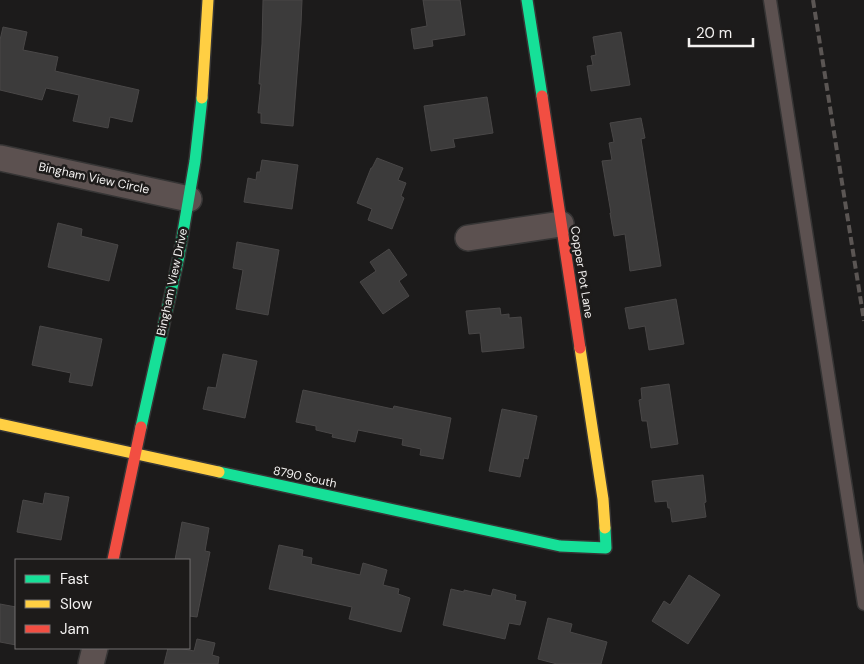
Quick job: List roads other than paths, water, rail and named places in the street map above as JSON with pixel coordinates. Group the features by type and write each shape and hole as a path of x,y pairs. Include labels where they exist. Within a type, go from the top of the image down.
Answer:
{"street":[{"name":"Bingham View Drive","path":"113,559 179,257 189,199 200,120 208,0"},
{"name":"Copper Pot Lane","path":"526,0 603,499 606,548"},
{"name":"Bingham View Circle","path":"0,158 189,199"},
{"path":"468,238 561,224"},
{"name":"8790 South","path":"0,424 560,546 606,548"},
{"path":"91,664 95,649"}],"lane":[{"path":"770,0 864,604"}],"railway":[{"path":"813,0 864,321"}]}
